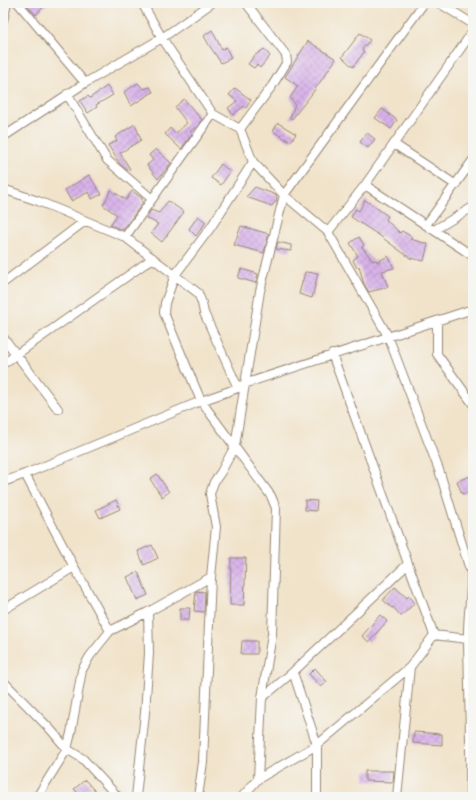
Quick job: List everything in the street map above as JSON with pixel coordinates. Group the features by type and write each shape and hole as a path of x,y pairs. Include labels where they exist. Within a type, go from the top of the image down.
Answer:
{"street":[{"path":"18,3 85,83"},
{"path":"142,3 162,38 213,114 240,129 253,162 284,195 328,232 388,336 439,470 471,573 472,588 468,639 470,682 470,797"},
{"path":"3,137 67,94 162,38 212,3"},
{"path":"240,129 272,86 287,62 286,55 246,3"},
{"path":"198,797 203,762 211,577 216,527 210,494 214,482 235,446 241,386 260,291 284,195 424,3"},
{"path":"438,3 473,24"},
{"path":"3,21 5,4"},
{"path":"328,232 365,186 473,31"},
{"path":"67,94 108,160 152,199"},
{"path":"125,237 213,114"},
{"path":"394,144 456,185"},
{"path":"426,226 473,160"},
{"path":"253,162 211,227 175,275 165,303 164,313 201,401 271,496 276,508 272,634 262,698 258,779"},
{"path":"365,186 473,256"},
{"path":"3,189 38,201 125,237 198,293 204,313 241,386"},
{"path":"434,230 473,207"},
{"path":"3,283 86,221"},
{"path":"3,364 153,258"},
{"path":"3,482 241,386 332,354 473,309"},
{"path":"437,321 437,354 473,404"},
{"path":"3,337 58,410"},
{"path":"332,354 434,635"},
{"path":"25,474 110,631"},
{"path":"262,698 293,672 408,564"},
{"path":"3,610 74,567"},
{"path":"37,797 67,749 82,670 86,662 110,631 211,577"},
{"path":"136,797 146,713 149,653 148,612"},
{"path":"434,635 468,639"},
{"path":"242,797 258,779 317,744 410,667 434,635"},
{"path":"397,797 410,667"},
{"path":"293,672 317,744 317,797"},
{"path":"5,686 51,730 67,749 83,759 118,797"}],"building":[{"path":"25,3 47,3 36,15"},
{"path":"212,30 222,50 226,47 231,58 221,63 204,36"},
{"path":"360,33 370,40 362,49 364,52 353,67 342,57"},
{"path":"308,41 336,59 292,119 290,118 295,104 290,98 298,86 285,77"},
{"path":"264,49 270,56 260,68 257,65 254,68 248,64 254,56"},
{"path":"138,83 143,89 150,87 153,92 131,106 124,92"},
{"path":"107,86 113,95 96,105 97,107 88,113 80,101 88,96 90,98"},
{"path":"235,88 251,100 246,108 244,106 233,115 228,108 237,101 229,95"},
{"path":"184,99 202,120 190,132 192,134 181,149 165,134 170,128 175,134 187,123 175,107"},
{"path":"382,109 397,120 391,129 375,118"},
{"path":"278,123 296,134 290,142 273,131"},
{"path":"135,124 141,140 120,153 130,169 127,170 120,164 108,145 117,141 115,137"},
{"path":"367,133 375,139 368,148 360,142"},
{"path":"156,149 171,163 158,179 147,165 153,160 149,155"},
{"path":"221,164 230,172 221,185 211,178"},
{"path":"89,175 102,194 92,199 89,192 71,201 65,190"},
{"path":"255,187 276,195 277,200 272,206 246,197"},
{"path":"111,190 126,200 132,191 142,198 142,204 123,230 110,225 117,215 103,205"},
{"path":"365,200 388,216 386,220 400,233 402,231 412,237 410,239 428,244 424,261 410,258 351,217 356,209 359,211"},
{"path":"168,201 184,212 162,242 151,233 158,224 146,218 151,210 159,213"},
{"path":"198,216 206,222 196,236 189,229"},
{"path":"241,226 269,234 264,253 234,245"},
{"path":"359,237 364,245 362,247 373,261 376,260 377,262 388,256 394,268 382,271 388,287 369,292 364,284 359,266 357,268 353,260 358,256 350,243"},
{"path":"278,242 291,245 291,251 276,249"},
{"path":"241,269 258,274 256,283 238,278"},
{"path":"305,272 318,273 312,298 299,294"},
{"path":"157,474 169,492 162,497 150,479"},
{"path":"473,475 473,491 462,494 457,481"},
{"path":"116,500 120,509 100,518 96,510"},
{"path":"305,500 317,501 316,511 305,510"},
{"path":"152,545 158,558 144,565 138,551"},
{"path":"231,558 246,558 244,605 230,605"},
{"path":"138,572 148,595 137,600 127,577"},
{"path":"395,587 407,598 409,596 415,603 401,616 393,607 392,608 383,600"},
{"path":"196,591 205,592 204,612 194,611"},
{"path":"180,608 190,608 189,620 180,620"},
{"path":"380,615 387,621 369,642 362,636"},
{"path":"242,641 257,641 257,654 241,654"},
{"path":"315,668 327,682 321,687 309,674"},
{"path":"414,732 442,734 442,745 413,743"},
{"path":"365,771 394,771 393,782 365,781"},
{"path":"85,780 100,797 82,797 74,789"}]}
